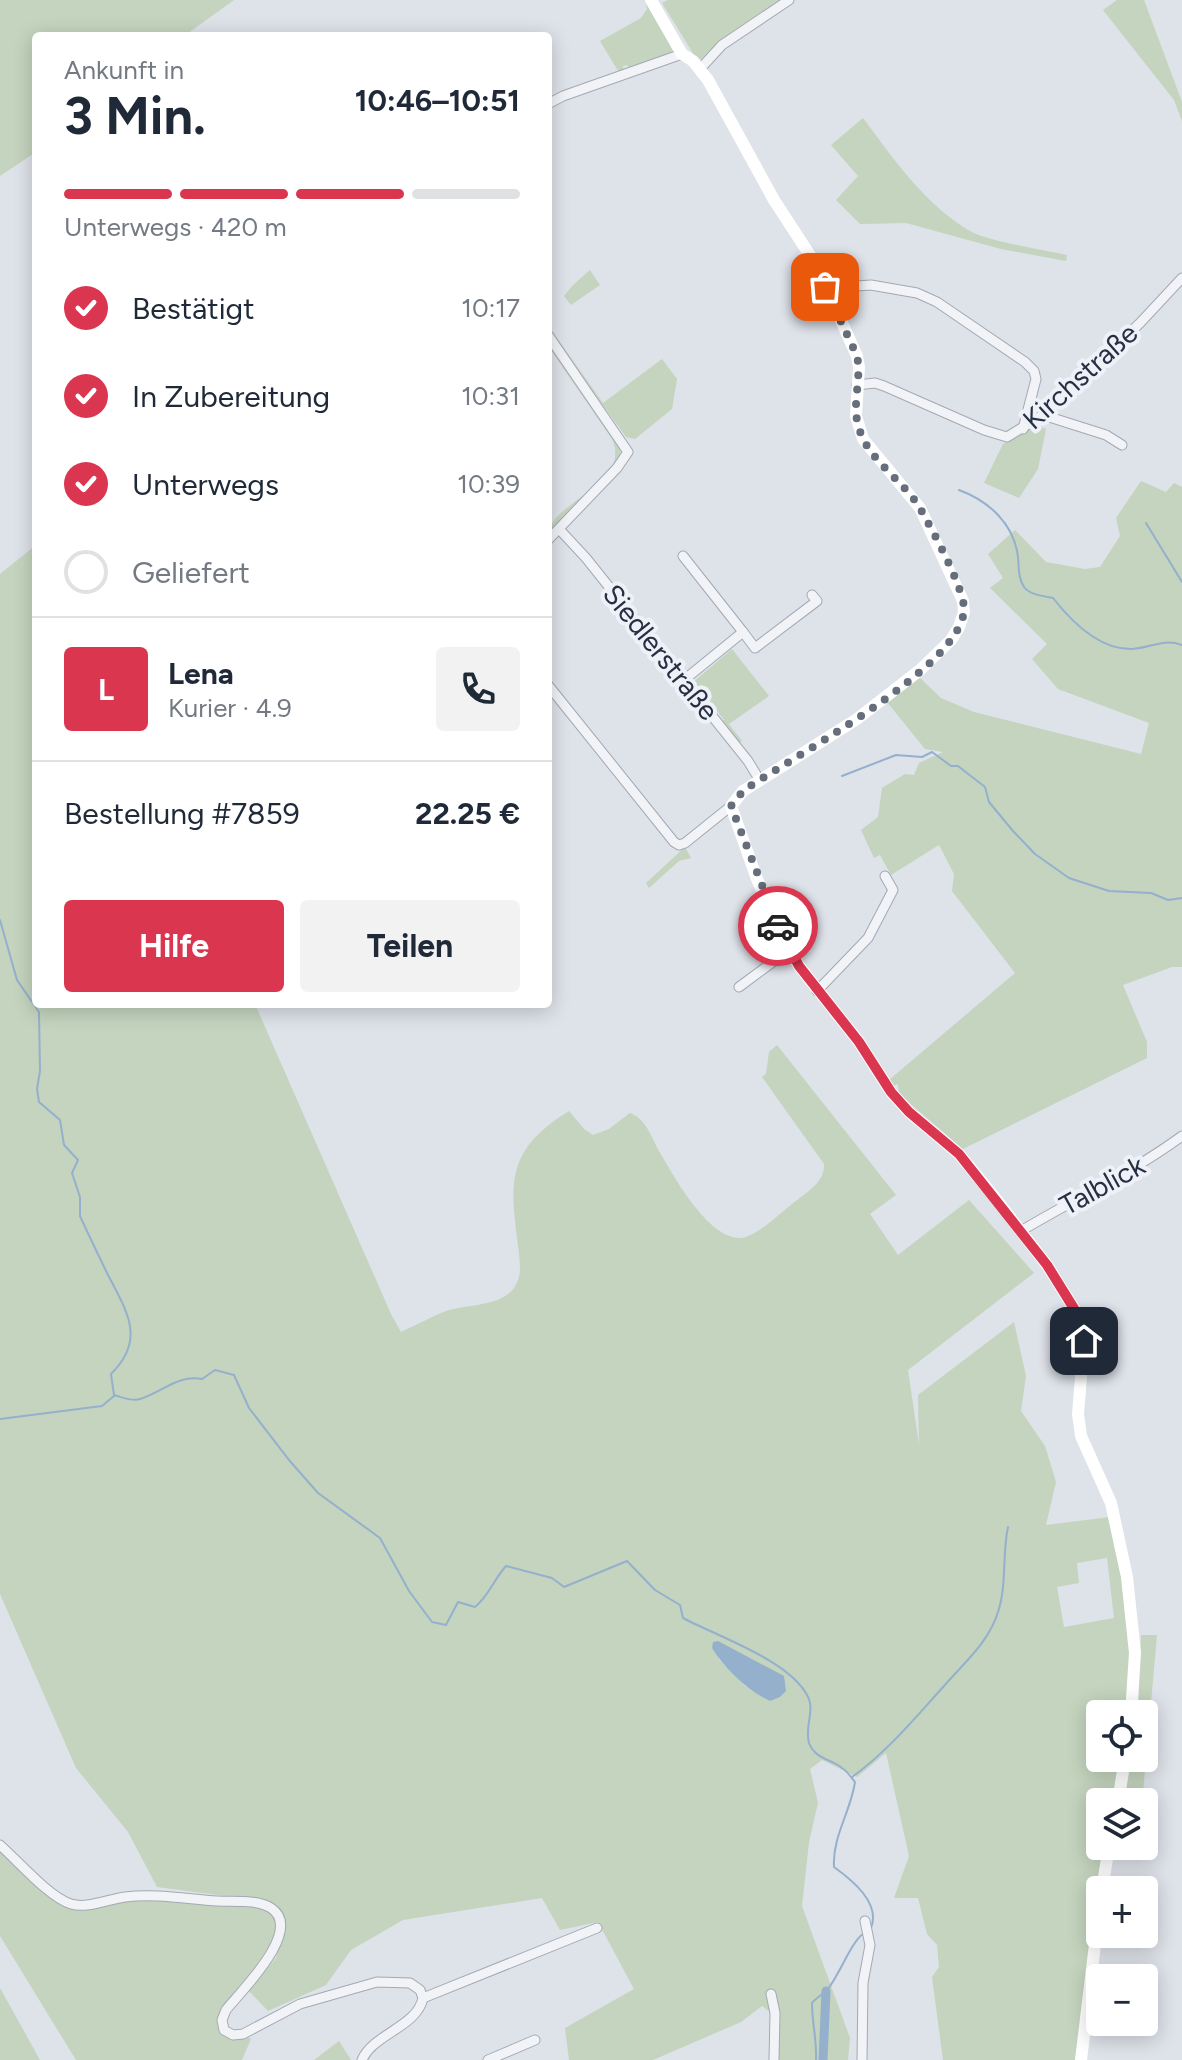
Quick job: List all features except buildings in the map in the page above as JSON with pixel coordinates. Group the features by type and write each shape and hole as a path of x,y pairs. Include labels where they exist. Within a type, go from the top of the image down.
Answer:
{"street":[{"path":"552,690 679,845 731,806 743,791 759,779 886,698 942,650 959,627 964,612 961,593 920,508 863,439 856,416 859,367 854,347 815,263 774,200 700,69 682,54 651,0"},
{"path":"700,69 722,45 789,0"},
{"path":"552,102 682,54"},
{"name":"Kirchstraße","path":"857,385 875,383 884,386 1002,437 1023,429 1043,415 1181,283"},
{"path":"825,287 847,290 871,285 932,299 1025,362 1034,371 1036,379 1023,429"},
{"path":"832,304 847,290"},
{"path":"552,341 628,452 617,468 552,536"},
{"path":"1043,415 1106,435 1122,445"},
{"name":"Siedlerstraße","path":"559,529 684,680 759,779"},
{"path":"683,556 755,648 817,601 812,595"},
{"path":"684,680 743,632"},
{"path":"731,806 757,879 789,950 817,991 859,1042 891,1092 909,1112 959,1154 1047,1265 1078,1315 1084,1341 1078,1414 1081,1436 1111,1503 1120,1535 1135,1653 1132,1700"},
{"path":"817,991 872,934 893,890 885,876"},
{"path":"739,987 789,950"},
{"name":"Talblick","path":"1021,1231 1068,1202 1147,1162 1182,1136"},
{"path":"0,1845 61,1900 75,1905 128,1897 161,1897 254,1903 276,1912 280,1924 272,1954 226,2010 222,2020 224,2030 233,2035 243,2034 300,2004 377,1982 410,1983 420,1990 423,1998 419,2009 369,2048 362,2060"},
{"path":"862,2060 862,1996 870,1945 865,1921"},
{"path":"423,1998 597,1928"},
{"path":"1081,2060 1094,1948"},
{"path":"771,1994 775,2013 774,2060"},
{"path":"488,2060 535,2040"}],"green space":[{"path":"0,0 234,0 190,32 32,32 32,155 0,176"},
{"path":"645,0 648,0 674,53 630,71 627,65 623,66 624,72 620,74 600,41 641,18 647,9"},
{"path":"668,0 784,0 714,46 701,59 696,58 662,3"},
{"path":"1117,0 1144,0 1182,102 1182,121 1174,100 1103,10"},
{"path":"863,118 911,180 954,220 970,231 989,238 1067,255 1066,261 1001,249 906,223 860,224 836,200 858,176 831,145"},
{"path":"590,270 600,285 571,305 564,296"},
{"path":"552,331 603,403 662,359 677,379 672,409 635,439 626,437 552,335"},
{"path":"552,345 621,446 620,459 611,469 615,455 612,439 552,352"},
{"path":"1036,425 1046,429 1038,469 1019,498 984,483 1003,444"},
{"path":"1141,481 1166,492 1174,483 1182,487 1182,967 1172,967 1123,985 1147,1042 1147,1058 963,1149 899,1094 898,1084 893,1086 889,1080 1015,973 952,891 954,874 939,845 891,875 880,855 874,858 861,830 878,817 882,788 905,774 914,775 919,763 943,752 925,749 887,702 919,677 941,698 974,712 1141,754 1149,723 1058,689 1032,659 1047,644 990,588 1003,578 988,554 1015,530 1046,562 1085,569 1100,567 1120,536 1116,518"},
{"path":"594,487 552,532 552,524"},
{"path":"32,548 32,1008 257,1008 401,1332 446,1311 500,1299 514,1288 520,1266 514,1207 516,1171 532,1140 569,1111 593,1135 609,1129 630,1113 636,1116 648,1129 684,1191 707,1221 733,1237 746,1237 765,1226 811,1189 824,1170 824,1164 762,1077 766,1074 769,1052 777,1045 896,1195 870,1214 898,1255 969,1200 1034,1273 908,1370 919,1445 918,1395 1014,1322 1026,1376 1021,1411 1045,1446 1056,1482 1046,1525 1110,1517 1118,1550 1130,1654 1128,1700 1086,1700 1086,1772 1118,1772 1115,1788 1086,1788 1086,1860 1103,1860 1101,1876 1086,1876 1086,1948 1091,1948 1086,1964 1075,2060 943,2060 932,1977 939,1967 937,1945 927,1934 918,1898 894,1898 909,1856 886,1753 857,1777 822,1760 810,1769 818,1803 809,1842 802,1906 850,2038 848,2060 779,2060 773,2014 762,2006 741,2022 653,2060 569,2060 565,2028 634,1989 598,1922 560,1930 542,1898 403,1920 351,1950 326,1985 268,2011 248,1990 276,1958 285,1922 272,1902 157,1887 128,1832 76,1768 0,1594 0,574","holes":["1107,1558 1114,1618 1064,1627 1057,1587 1079,1583 1077,1563","718,1658 780,1697 745,1686"]},
{"path":"732,649 769,696 729,724 742,741 739,743 721,722 724,720 718,712 715,714 691,684"},
{"path":"685,847 691,858 679,861 649,888 646,883"},
{"path":"1141,1635 1157,1635 1151,1700 1139,1700"},
{"path":"1129,1772 1145,1772 1143,1788 1126,1788"},
{"path":"0,1845 61,1900 75,1905 128,1897 254,1903 276,1912 278,1939 226,2010 225,2030 251,2039 242,2060 76,2060 0,1936"},
{"path":"0,1988 40,2060 0,2060"},
{"path":"339,2041 351,2060 314,2060"}],"water":[{"path":"718,1641 784,1676 786,1691 770,1701 753,1691 717,1656 712,1648 713,1642"}],"waterway":[{"path":"959,490 990,507 1005,524 1016,545 1024,587 1033,593 1053,598 1087,632 1120,648 1169,643 1182,645"},
{"path":"1146,523 1182,582"},
{"path":"842,776 896,755 922,757 932,752 951,766 958,766 985,787 989,802 1013,831 1035,854 1069,878 1109,891 1151,893 1168,900 1182,898"},
{"path":"0,920 17,980 32,1002"},
{"path":"36,1008 39,1012 39,1102 60,1120 64,1145 78,1160 72,1173 80,1197 80,1216 130,1324 128,1349 111,1374 114,1395 137,1400 185,1379 202,1379 215,1370 234,1375 249,1408 318,1493 380,1538 409,1591 432,1622 446,1625 458,1602 475,1607 506,1566 552,1578 564,1587 627,1561 655,1590 680,1605 683,1618 751,1650 785,1671 807,1695 810,1712 808,1737 812,1748 819,1756 844,1769 855,1782 836,1845 834,1867 856,1885 868,1901 872,1910 871,1928"},
{"path":"0,1419 102,1406 114,1396"},
{"path":"852,1777 900,1734 989,1633 1001,1602 1008,1527"},
{"path":"816,2060 812,2003 827,1990 863,1934"},
{"path":"823,2060 826,1991"}],"way so far":[{"path":"778,926 757,879 731,806 743,791 759,779 857,719 920,670 951,640 964,612 961,593 920,508 863,439 856,416 857,356 825,287"}],"route":[{"path":"778,926 799,966 859,1042 891,1092 909,1112 959,1154 1047,1265 1078,1315 1084,1341"}]}
